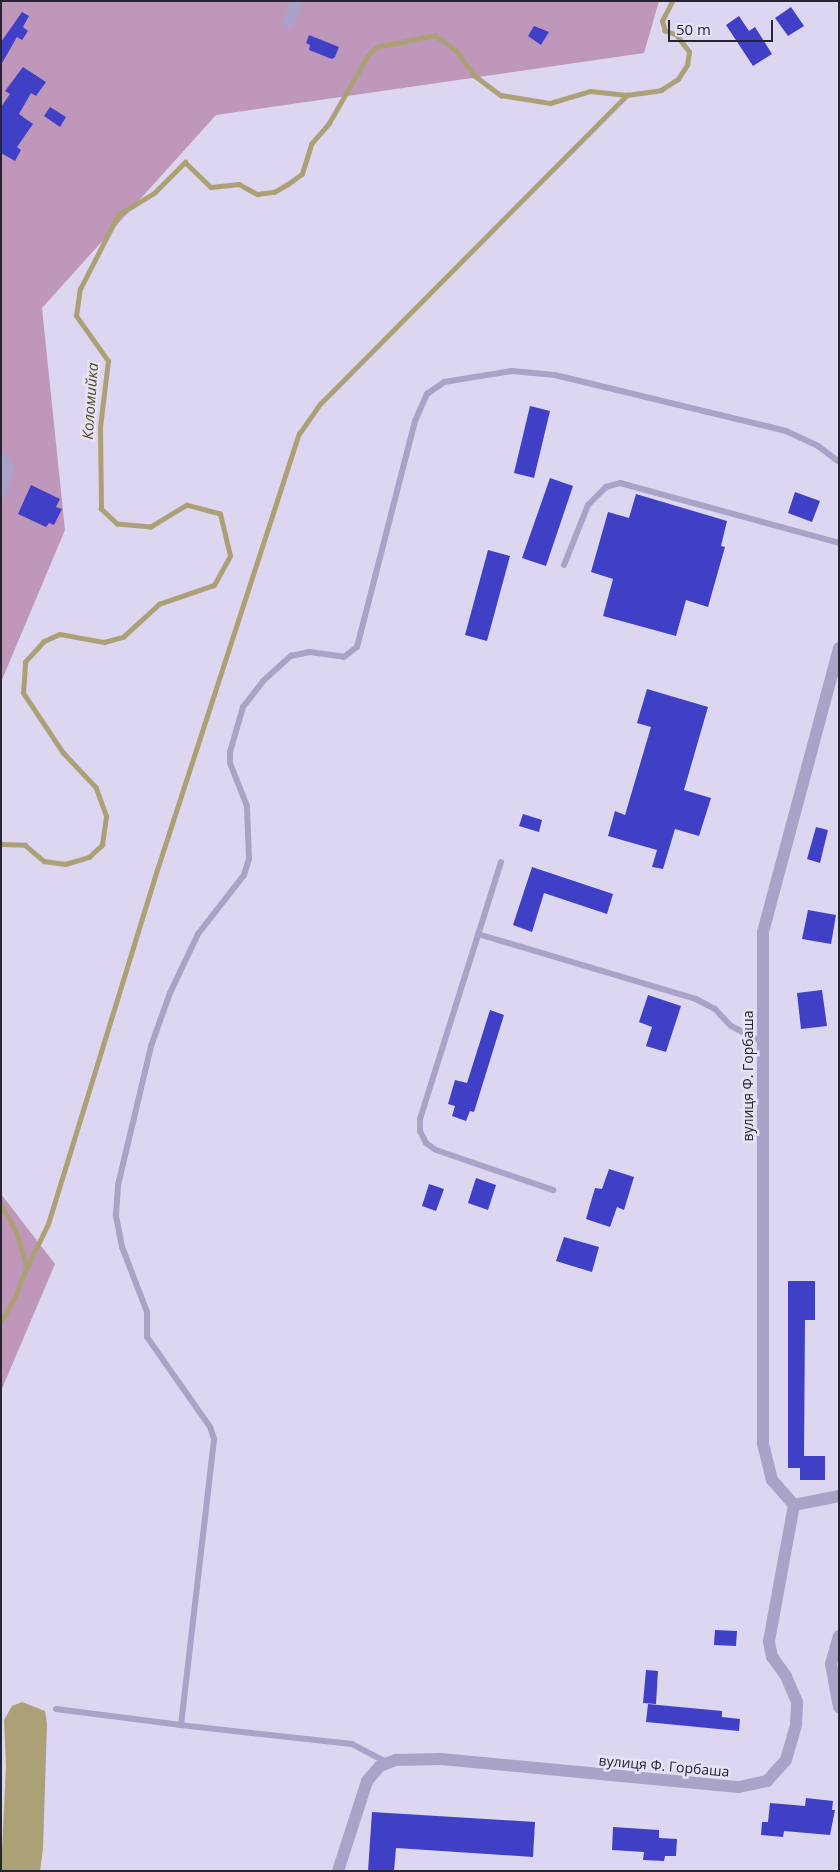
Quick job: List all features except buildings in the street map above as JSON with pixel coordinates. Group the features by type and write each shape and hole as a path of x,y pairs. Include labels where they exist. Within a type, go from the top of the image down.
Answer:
{"street":[{"path":"289,22 297,1"},
{"path":"1,459 9,468 1,493"},
{"name":"вулиця Ф. Горбаша","path":"338,1871 367,1781 377,1769 404,1758 441,1759 739,1787 767,1781 786,1760 797,1714 795,1694 772,1657 769,1641 794,1505 772,1480 763,1443 763,924 839,648"},
{"path":"794,1505 839,1496"},
{"path":"839,1636 831,1664 839,1708"}],"lane":[{"path":"181,1725 214,1439 210,1427 147,1337 147,1312 122,1247 116,1215 118,1186 151,1046 170,993 198,934 244,875 249,858 247,806 230,763 230,752 244,707 263,681 291,656 310,652 344,656 356,647 414,421 427,394 444,382 512,371 555,375 786,431 818,446 839,462"},
{"path":"564,565 588,505 606,487 620,483 839,543"},
{"path":"501,862 420,1119 420,1132 426,1143 436,1150 553,1190"},
{"path":"478,934 696,999 715,1009 731,1026 763,1042"},
{"path":"56,1709 352,1744 388,1763"}],"shaded area":[{"path":"1,1 659,1 644,53 216,115 42,308 65,530 1,682"},
{"path":"1,1194 55,1264 1,1391"},
{"path":"22,1702 45,1711 47,1724 43,1849 40,1871 1,1871 6,1766 4,1720 12,1706"}],"waterway":[{"name":"Коломийка","path":"1,844 25,845 44,861 65,864 89,857 102,845 106,816 96,788 63,753 23,693 25,662 44,641 60,634 104,642 123,637 159,604 214,585 230,556 220,514 187,505 151,527 117,524 101,509 100,427 108,361 76,316 80,289 118,215 154,193 185,162 211,187 239,184 257,194 274,192 288,184 302,174 311,144 329,123 367,57 376,47 435,35 456,50 474,75 501,95 550,103 590,91 627,95 661,90 678,79 687,65 689,52 676,35 665,31 662,21 672,1"},
{"path":"27,1267 48,1224 157,870 299,434 320,404 627,95"},
{"name":"Коломийка","path":"1,1204 16,1231 27,1267 15,1298 1,1322"}]}
